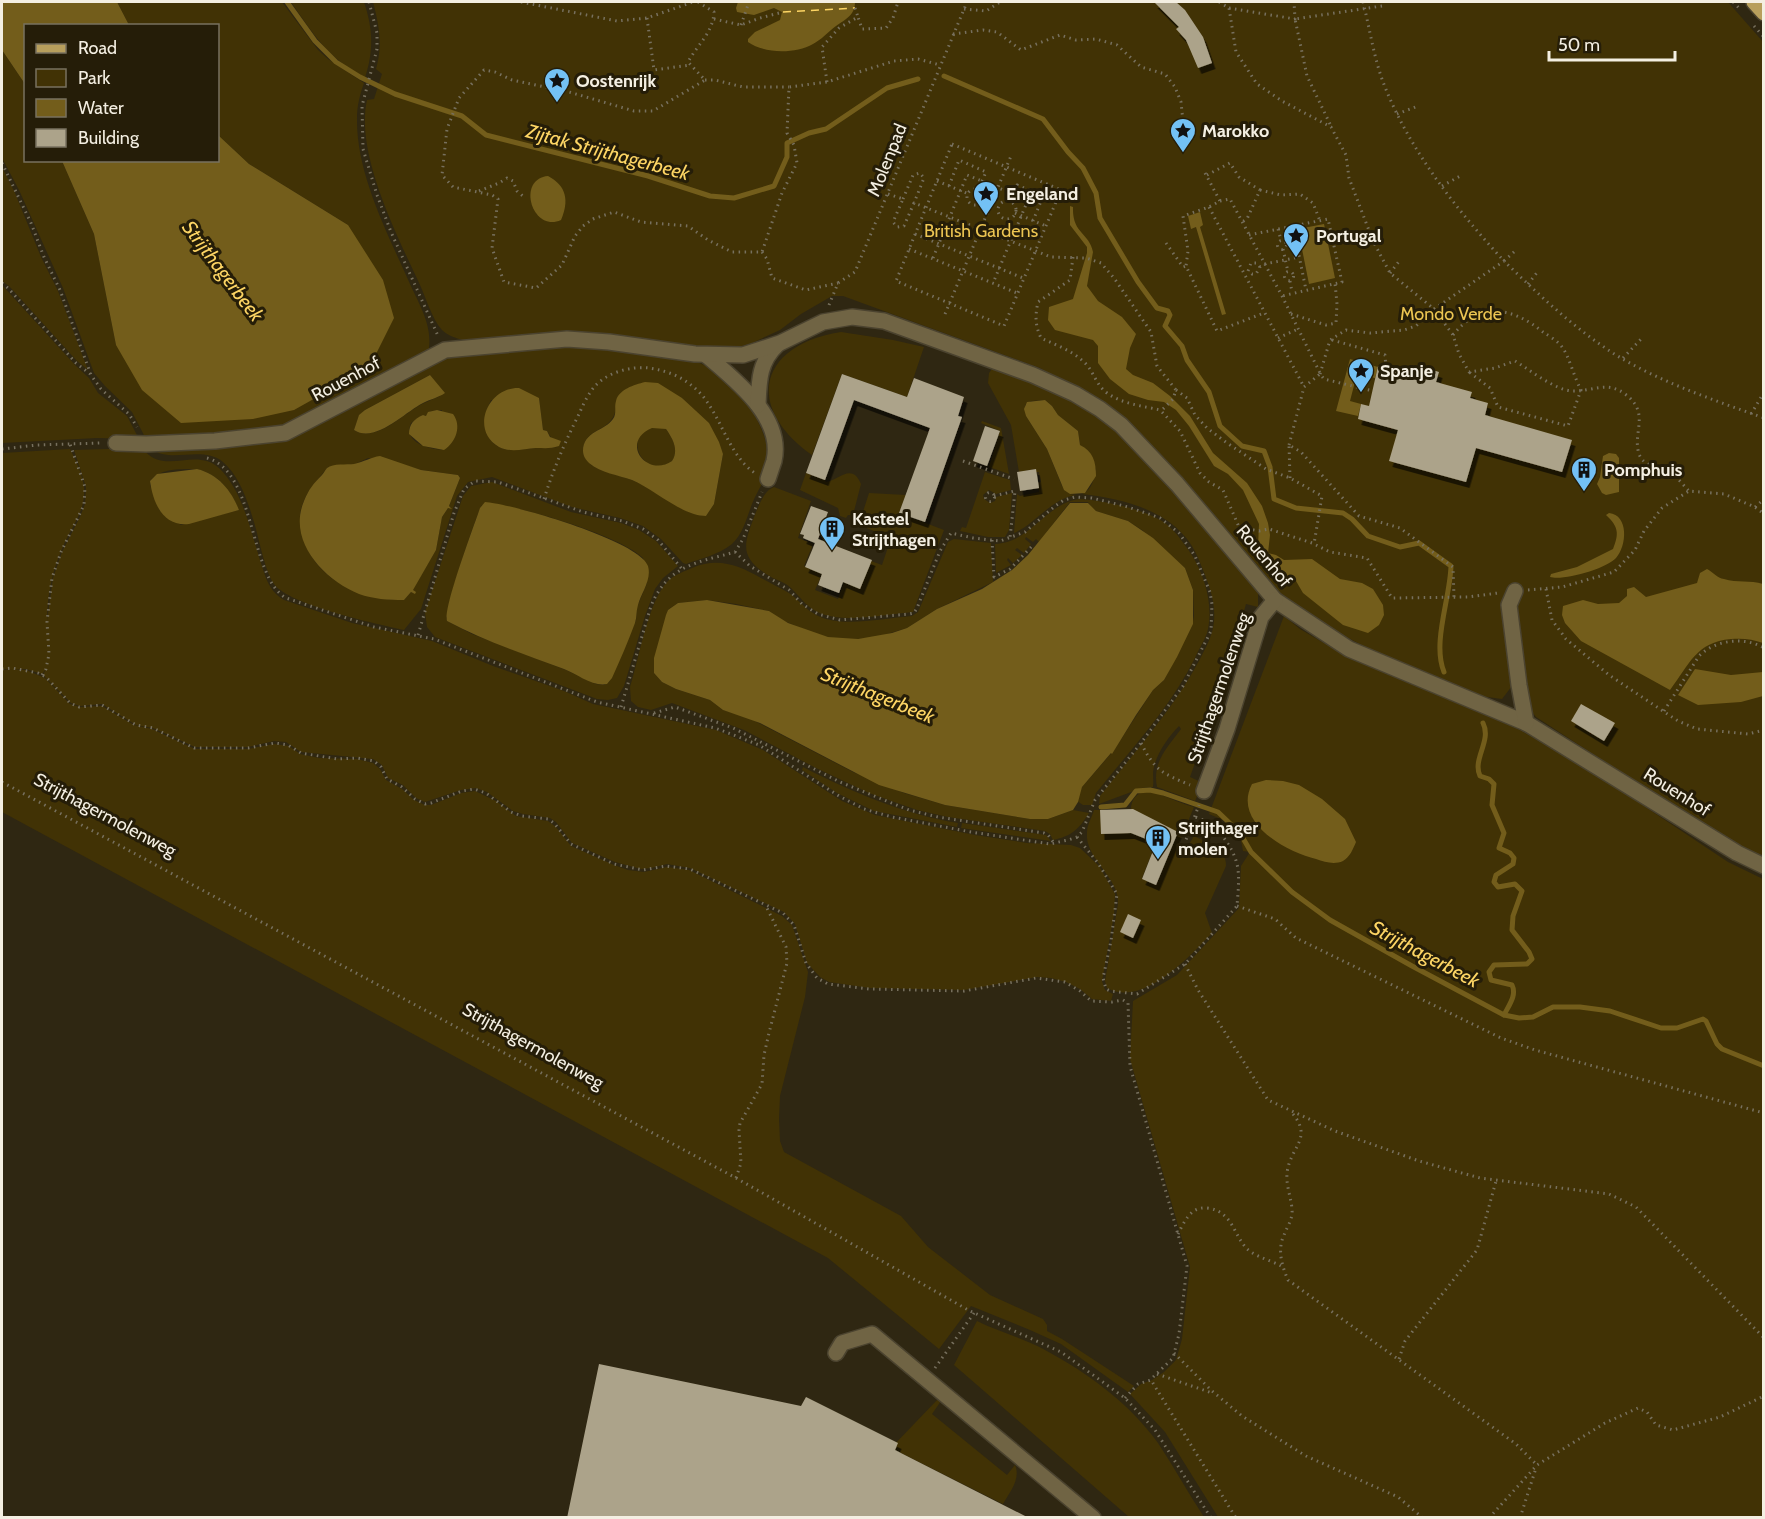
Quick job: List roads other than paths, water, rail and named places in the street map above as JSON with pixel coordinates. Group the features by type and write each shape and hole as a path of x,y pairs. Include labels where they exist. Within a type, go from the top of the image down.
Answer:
{"main road":[{"path":"1754,2 1764,13"}],"street":[{"name":"Rouenhof","path":"116,443 215,441 285,433 445,350 567,339 609,342 706,355 743,355 780,343 823,322 852,317 884,321 1033,375 1075,394 1100,409 1121,425 1177,484 1275,600 1349,649 1526,723 1737,853 1764,866"},
{"name":"Rouenhof","path":"758,405 761,368 768,354 780,343"},
{"path":"706,355 758,405 772,433 774,446 774,460 768,479"},
{"path":"1515,591 1509,605 1526,723"},
{"name":"Strijthagermolenweg","path":"1204,791 1227,729 1261,617 1275,600"},
{"path":"836,1353 842,1343 872,1334 1094,1518"}],"water":[{"path":"2,2 117,2 128,24 24,24 24,83 2,50"},
{"path":"738,2 855,2 849,16 816,42 798,50 771,51 755,46 748,42 748,39 755,32 780,20 782,12 774,8 754,15 737,12"},
{"path":"219,136 249,164 348,225 383,280 394,318 369,368 294,410 253,419 181,423 142,390 116,345 94,234 62,162 219,162"},
{"path":"548,176 559,184 565,195 565,207 561,220 551,222 542,219 536,213 530,195 532,186 538,179"},
{"path":"1070,206 1073,207 1075,223 1088,240 1093,252 1087,286 1098,301 1122,317 1136,334 1130,348 1126,369 1133,375 1153,383 1170,396 1190,416 1213,453 1247,483 1262,506 1268,523 1270,535 1268,553 1284,560 1312,559 1340,579 1362,583 1373,589 1383,605 1384,615 1379,625 1368,633 1343,625 1303,593 1296,581 1261,559 1258,547 1259,524 1243,490 1228,474 1214,466 1176,410 1164,402 1129,394 1110,379 1098,363 1098,346 1093,340 1055,330 1048,320 1049,307 1073,299 1087,253 1087,247 1070,225"},
{"path":"1200,212 1203,225 1200,227 1226,314 1222,315 1196,227 1191,229 1188,216"},
{"path":"1324,224 1335,278 1309,284 1298,229"},
{"path":"1350,359 1378,367 1375,378 1357,374 1350,401 1361,404 1358,416 1336,411"},
{"path":"430,375 445,393 423,403 380,430 362,433 354,430 359,415 365,410"},
{"path":"645,382 658,383 682,398 709,423 719,442 723,454 714,504 706,516 687,512 641,484 599,469 589,463 584,456 584,444 590,435 613,419 620,393","holes":["652,428 666,429 675,449 672,461 663,465 646,462 637,449 642,434"]},
{"path":"519,388 539,398 543,430 547,431 550,437 561,441 559,446 508,450 490,440 485,431 484,421 491,402 508,390"},
{"path":"1045,400 1058,415 1078,431 1080,445 1088,450 1093,458 1096,476 1085,493 1070,494 1064,490 1047,449 1026,416 1024,409 1027,402"},
{"path":"437,410 453,414 457,424 454,438 444,450 423,446 409,434 410,427 415,420 423,415 426,416 428,412"},
{"path":"1609,453 1616,454 1619,458 1619,492 1606,495 1602,493 1597,484 1603,456"},
{"path":"380,456 421,470 458,475 460,478 449,506 452,509 448,508 442,517 436,550 413,590 415,594 411,592 404,600 364,596 346,588 322,569 312,557 300,530 300,516 304,501 327,468 354,464"},
{"path":"197,469 205,471 223,484 239,510 189,524 172,522 166,518 157,505 150,481 157,474"},
{"path":"485,502 521,509 600,535 640,556 648,566 649,576 638,605 635,623 612,678 607,684 591,682 447,621 450,600 460,566 480,508"},
{"path":"1070,503 1088,503 1096,511 1128,521 1153,538 1185,568 1193,590 1193,624 1177,657 1164,680 1153,690 1112,754 1082,787 1073,810 1048,819 1030,819 945,805 879,785 760,723 723,710 710,700 676,689 662,682 654,673 654,658 666,615 668,610 678,603 707,600 769,611 788,623 828,637 858,639 892,633 907,628 937,609 982,589 1012,570 1028,555"},
{"path":"1609,513 1620,519 1623,525 1624,539 1616,558 1584,573 1550,577 1551,574 1577,567 1613,549 1617,531 1606,515"},
{"path":"1707,569 1722,578 1763,584 1763,643 1735,639 1709,645 1694,656 1670,690 1581,641 1565,623 1562,615 1563,606 1583,600 1598,604 1619,603 1627,596 1627,589 1634,587 1646,597 1697,583 1700,573"},
{"path":"1695,669 1731,675 1763,672 1763,696 1741,702 1698,705 1678,695"},
{"path":"1266,780 1299,785 1322,799 1345,819 1356,842 1348,857 1336,863 1323,861 1291,850 1265,833 1249,811 1248,798 1252,784"}],"waterway":[{"name":"Zijtak Strijthagerbeek","path":"287,2 315,41 336,62 395,94 462,116 486,135 648,176 710,196 734,198 774,186 787,157 787,143 809,133 826,129 887,88 918,79"},
{"name":"Zijtak Strijthagerbeek","path":"944,76 1043,119 1083,168 1096,193 1100,218 1138,282 1157,308 1168,311 1170,315 1165,326 1182,346 1187,360 1209,392 1220,426 1242,446 1264,451 1270,467 1274,499 1296,508 1343,513 1368,536 1400,547 1419,543 1451,566 1440,648 1444,672"},
{"name":"Zijtak Strijthagerbeek","path":"1483,723 1485,736 1478,770 1480,776 1489,779 1494,784 1492,805 1504,833 1499,848 1510,853 1514,858 1513,864 1496,875 1494,882 1498,887 1515,884 1522,891 1513,916 1512,930 1532,959 1527,964 1494,965 1489,972 1491,980 1512,985 1513,996 1504,1015"},
{"name":"Strijthagerbeek","path":"1101,807 1125,805 1136,791 1150,790 1218,812 1240,833 1251,852 1292,892 1330,920 1504,1015 1519,1018 1533,1017 1553,1007 1580,1007 1610,1011 1661,1028 1677,1028 1703,1019 1722,1049 1764,1066"}],"place":[{"name":"Oostenrijk","path":"557,104"},
{"name":"Marokko","path":"1183,154"},
{"name":"Engeland","path":"986,217"},
{"name":"Portugal","path":"1296,259"},
{"name":"Spanje","path":"1361,394"},
{"name":"Pomphuis","path":"1584,493"},
{"name":"Kasteel Strijthagen","path":"832,552"},
{"name":"Strijthager molen","path":"1158,861"}],"park label":[{"name":"British Gardens","path":"981,231"},
{"name":"Mondo Verde","path":"1451,314"}]}
